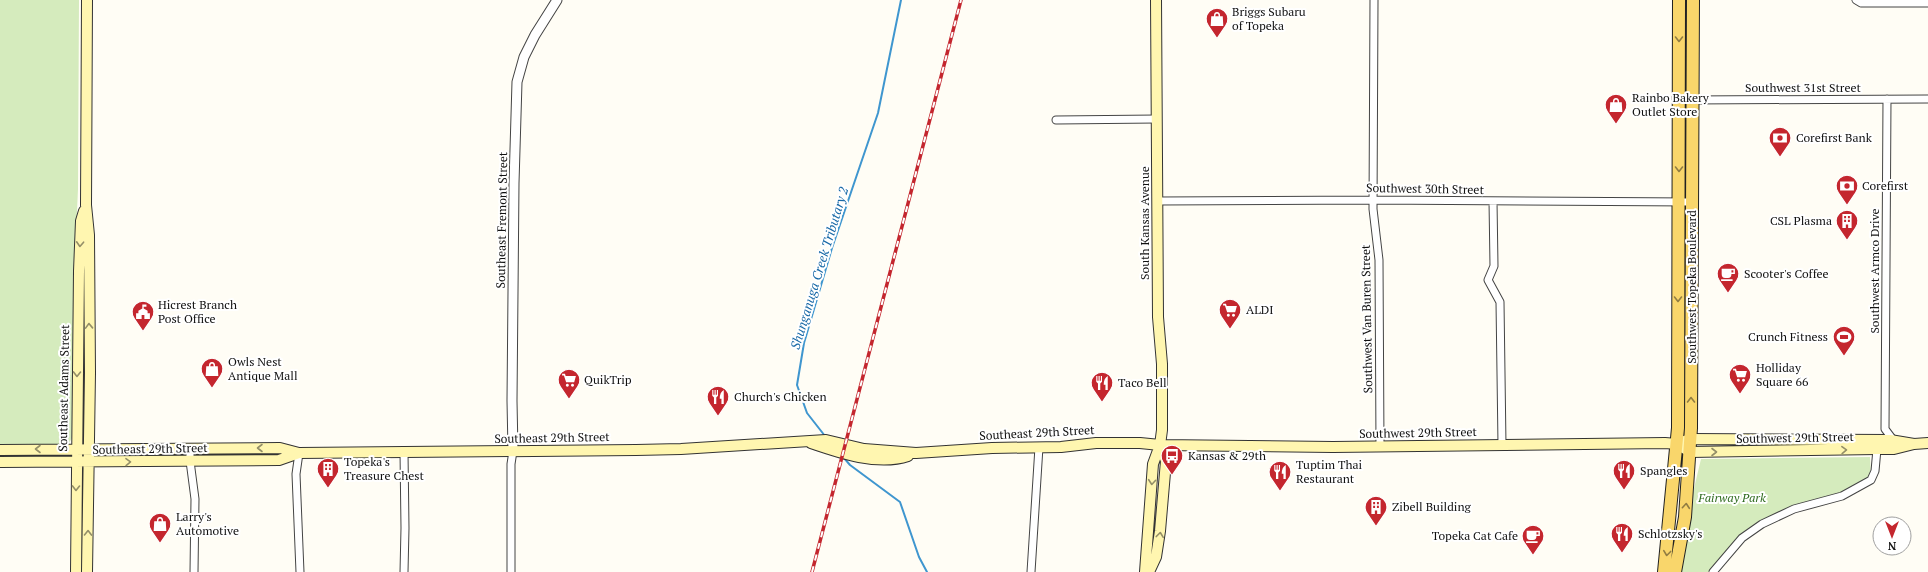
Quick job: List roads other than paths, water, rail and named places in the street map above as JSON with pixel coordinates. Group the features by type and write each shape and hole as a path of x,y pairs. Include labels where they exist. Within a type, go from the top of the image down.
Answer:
{"main road":[{"name":"Southeast Adams Street","path":"87,0 86,205 90,235 90,462 87,572"},
{"name":"South Kansas Avenue","path":"1145,572 1153,464 1160,445 1162,430 1162,364 1158,316 1156,0"},
{"name":"Southwest Topeka Boulevard","path":"1664,572 1677,444 1680,0"},
{"name":"Southwest Topeka Boulevard","path":"1675,572 1685,517 1691,439 1693,0"},
{"name":"Southeast Adams Street","path":"76,572 76,449 79,271 81,221 86,205"},
{"name":"Southwest 29th Street","path":"1160,445 1380,447 1502,446 1677,444 1691,439 1894,441 1914,444"},
{"name":"Southeast 29th Street","path":"0,450 280,448 299,453 681,450 826,440 864,449 916,453 992,448 1071,446 1096,443 1140,443 1160,445"},
{"name":"Southwest 29th Street","path":"1677,444 1690,452 1877,450 1928,443"},
{"name":"South Kansas Avenue","path":"1149,572 1156,557 1160,531 1166,461 1160,445"},
{"name":"Southeast 29th Street","path":"0,462 76,463 280,460 299,453"}],"street":[{"name":"Southeast Fremont Street","path":"513,451 514,191 517,82 524,57 535,35 557,0"},
{"name":"Southwest Van Buren Street","path":"1374,0 1373,200 1379,260 1380,447"},
{"path":"1856,0 1861,3 1928,3"},
{"name":"Southwest 31st Street","path":"1679,99 1928,99"},
{"name":"Southwest Armco Drive","path":"1887,99 1885,420 1886,429 1894,441"},
{"path":"1056,120 1157,120"},
{"name":"Southwest 30th Street","path":"1158,201 1373,200 1692,202"},
{"path":"1493,201 1494,266 1488,280 1500,302 1502,446"},
{"path":"1031,572 1039,447"},
{"path":"190,448 190,461 195,499 194,572"},
{"path":"1712,572 1742,538 1762,524 1794,508 1842,496 1871,480 1875,471 1877,450"},
{"path":"511,572 510,478 513,451"},
{"path":"404,452 404,572"},
{"path":"299,453 296,474 300,572"}],"waterway":[{"name":"Shunganuga Creek Tributary 2","path":"825,436 807,413 797,385 804,343 832,248 878,113 901,0"},
{"name":"Shunganuga Creek Tributary 2","path":"844,458 850,465 900,502 919,557 927,572"}],"railway":[{"path":"812,572 961,0"}],"place":[{"name":"Briggs Subaru of Topeka","path":"1217,38"},
{"name":"Rainbo Bakery Outlet Store","path":"1616,124"},
{"name":"Corefirst Bank","path":"1780,158"},
{"name":"Corefirst","path":"1847,206"},
{"name":"CSL Plasma","path":"1847,240"},
{"name":"Scooter's Coffee","path":"1728,294"},
{"name":"ALDI","path":"1230,330"},
{"name":"Hicrest Branch Post Office","path":"143,332"},
{"name":"Crunch Fitness","path":"1844,356"},
{"name":"Owls Nest Antique Mall","path":"212,388"},
{"name":"Holliday Square 66","path":"1740,394"},
{"name":"QuikTrip","path":"569,400"},
{"name":"Taco Bell","path":"1102,402"},
{"name":"Church's Chicken","path":"718,416"},
{"name":"Kansas & 29th","path":"1172,476"},
{"name":"Topeka's Treasure Chest","path":"328,488"},
{"name":"Spangles","path":"1624,490"},
{"name":"Tuptim Thai Restaurant","path":"1280,492"},
{"name":"Zibell Building","path":"1376,526"},
{"name":"Larry's Automotive","path":"160,544"},
{"name":"Schlotzsky's","path":"1622,554"},
{"name":"Topeka Cat Cafe","path":"1533,556"}],"park label":[{"name":"Fairway Park","path":"1732,498"}]}
